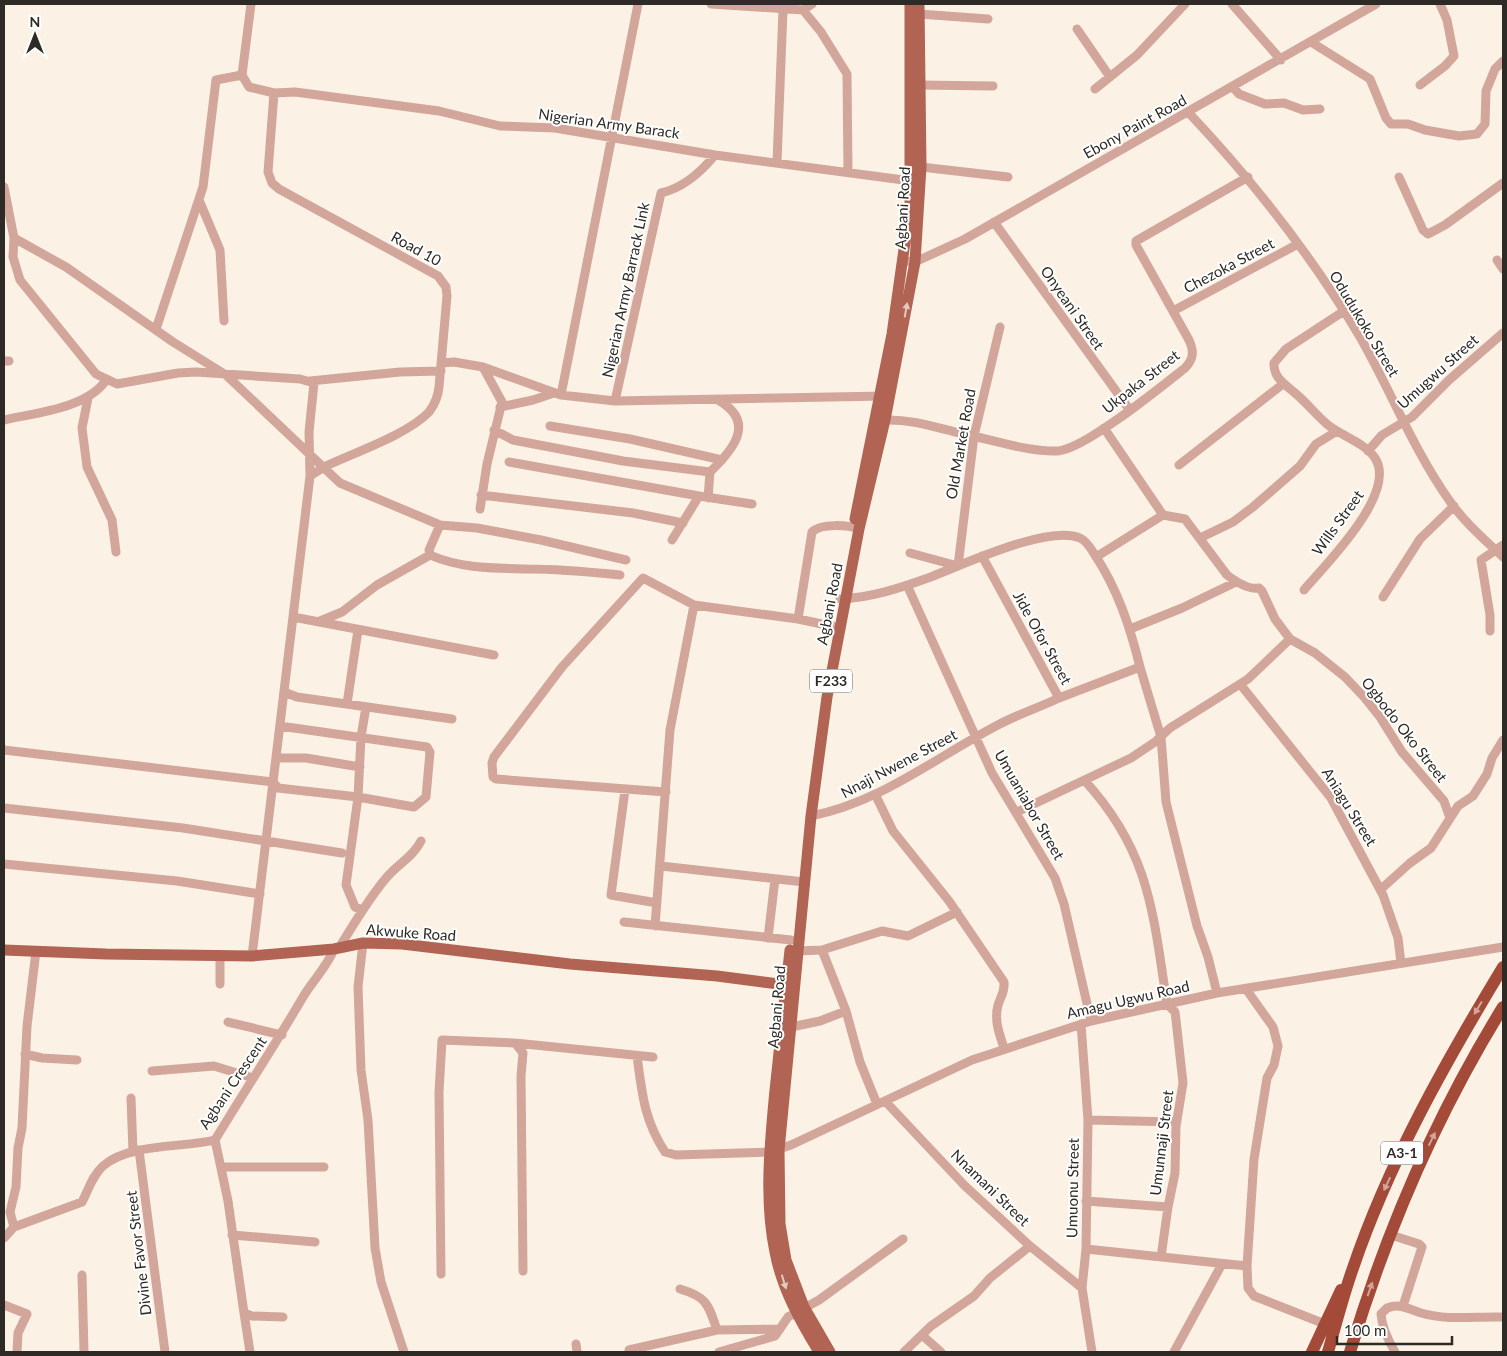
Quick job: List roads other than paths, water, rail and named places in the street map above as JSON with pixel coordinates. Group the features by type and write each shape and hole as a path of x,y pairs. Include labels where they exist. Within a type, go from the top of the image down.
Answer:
{"highway":[{"name":"A3-1","path":"1328,1352 1353,1268 1385,1189 1427,1098 1503,967"},
{"name":"A3-1","path":"1350,1352 1362,1310 1430,1142 1462,1078 1503,1006"},
{"path":"1312,1352 1353,1268"}],"main road":[{"name":"Agbani Road","path":"856,528 885,420 885,396 910,207 910,4"},
{"name":"Agbani Road","path":"830,1352 786,1291 775,1254 770,1215 791,986 797,951 801,882 813,757 856,528 915,262 921,167 919,9"},
{"name":"Agbani Road","path":"775,1151 791,1027 791,940 838,627"},
{"name":"Akwuke Road","path":"4,950 252,956 336,948 363,943 402,944 570,964 717,976 791,986"},
{"name":"Agbani Road","path":"800,1309 819,1352"}],"street":[{"path":"156,329 203,188 216,80 242,75 251,4"},
{"path":"558,394 613,138 638,4"},
{"path":"711,4 783,10 803,10 812,4"},
{"path":"1095,89 1137,55 1185,4"},
{"path":"1232,4 1281,60"},
{"name":"Ebony Paint Road","path":"903,261 915,262 965,239 1376,4"},
{"path":"1420,85 1445,66 1454,56 1448,20 1440,4"},
{"path":"919,9 988,19"},
{"path":"777,162 783,10"},
{"path":"803,10 821,32 847,74 848,172"},
{"path":"1077,29 1110,77"},
{"path":"1311,42 1370,79 1386,118 1391,124 1399,126 1408,124 1425,130 1459,136 1477,134 1485,124 1486,91 1495,69 1503,61"},
{"name":"Nigerian Army Barack","path":"242,75 249,87 274,93 295,92 369,101 439,111 500,126 555,128 715,155 911,181"},
{"path":"920,86 993,86"},
{"path":"1233,87 1239,94 1265,104 1284,103 1303,110 1320,109"},
{"name":"Road 10","path":"274,93 268,172 272,183 278,189 438,276 446,287 447,296 437,398 422,418 398,432 324,467 310,476"},
{"name":"Odudukoko Street","path":"1188,112 1248,177 1298,244 1344,311 1432,474 1454,506 1503,557"},
{"name":"Nigerian Army Barrack Link","path":"615,401 661,193 670,191 687,182 700,172 715,155"},
{"path":"921,167 1008,177"},
{"path":"1399,176 1423,230 1428,234 1445,225 1503,182"},
{"name":"Ukpaka Street","path":"885,420 926,424 1038,449 1059,451 1074,448 1104,428 1176,375 1190,361 1192,348 1136,245 1136,241 1248,177"},
{"path":"4,187 14,238 13,257 20,280 88,366 106,380 117,384 178,372 310,381 441,367 454,362 483,367 558,394 615,401 885,396"},
{"path":"199,200 220,250 224,321"},
{"name":"Onyeani Street","path":"994,222 1129,409"},
{"path":"14,238 66,266 226,376 340,483 440,525 477,528 541,540 626,560"},
{"name":"Chezoka Street","path":"1173,311 1298,244"},
{"path":"1497,260 1503,269"},
{"path":"1344,311 1281,353 1274,367 1282,384 1297,394 1329,426 1368,451"},
{"name":"Old Market Road","path":"958,566 974,436 1000,327"},
{"name":"Umugwu Street","path":"1368,451 1382,435 1412,417 1449,380 1503,333"},
{"path":"480,509 481,495 501,397 483,367"},
{"path":"4,420 88,398 101,388 106,380"},
{"path":"252,956 310,476 309,432 314,383 310,381"},
{"path":"1179,465 1282,384"},
{"path":"500,407 558,394"},
{"path":"88,398 82,428 87,467 112,520 116,552"},
{"path":"672,540 704,497 710,472 734,445 739,432 737,419 730,407 718,400"},
{"path":"550,426 630,439 722,460"},
{"path":"1104,428 1163,516"},
{"path":"494,430 513,440 623,460 710,472"},
{"path":"1200,538 1233,522 1254,507 1300,466 1316,444 1337,431"},
{"name":"Wills Street","path":"1304,590 1344,542 1376,494 1379,469 1375,458 1368,451"},
{"path":"509,462 653,489 752,504"},
{"path":"481,495 557,506 633,513 684,523"},
{"path":"1383,597 1420,539 1454,506"},
{"path":"1096,557 1163,516 1185,519 1227,575 1236,582 1182,608 1130,629"},
{"path":"430,555 429,550 440,525"},
{"path":"798,619 812,532 821,526 856,528"},
{"path":"843,599 862,597 907,585 982,556 1028,541 1062,536 1080,538 1088,544 1115,589 1130,629 1161,737 1166,802 1197,926 1208,957 1217,994"},
{"path":"1490,631 1490,616 1480,560 1494,549 1503,545"},
{"path":"910,554 958,566"},
{"path":"430,555 444,562 485,569 544,569 620,575"},
{"path":"320,621 342,612 377,585 430,555"},
{"name":"Jide Ofor Street","path":"982,556 1059,698 995,726"},
{"path":"666,792 496,779 493,777 492,764 562,667 639,580 646,578 694,605 798,619 838,627"},
{"name":"Ogbodo Oko Street","path":"1236,582 1255,589 1259,588 1274,619 1290,639 1315,652 1345,677 1364,697 1380,716 1402,752 1444,801"},
{"name":"Umuaniabor Street","path":"907,585 992,773 1046,861 1060,890 1091,1021"},
{"path":"655,926 670,730 694,605"},
{"path":"292,617 494,655"},
{"path":"347,704 358,630"},
{"path":"1017,812 1132,758 1170,728 1240,684 1290,639"},
{"path":"1059,698 1140,667"},
{"name":"Aniagu Street","path":"1240,684 1331,798 1380,890 1393,919 1401,963"},
{"path":"284,695 452,719"},
{"path":"362,910 355,907 346,884 358,797 360,737 366,707"},
{"path":"4,750 273,782 278,788 358,797 414,807 426,797 430,752 428,747 280,726"},
{"name":"Nnaji Nwene Street","path":"811,816 835,812 875,794 977,738 995,726"},
{"path":"1380,890 1410,863 1431,848 1460,804 1473,796 1487,774 1492,758 1503,740"},
{"path":"276,758 306,758 360,767"},
{"name":"Umunnaji Street","path":"1085,781 1124,830 1143,874 1153,915 1167,1004 1175,1012 1183,1083 1177,1122 1175,1173 1168,1208 1086,1201"},
{"path":"625,790 611,896 658,903"},
{"path":"875,794 893,831 957,912 1004,982 1004,990 999,1003 996,1023 1004,1048"},
{"path":"1444,801 1460,804"},
{"path":"1444,801 1450,818"},
{"path":"4,808 183,828 342,853"},
{"name":"Agbani Crescent","path":"14,1227 79,1204 86,1195 91,1181 103,1166 136,1151 188,1146 214,1140 282,1035 304,994 362,910 388,875 406,862 421,841"},
{"path":"4,864 177,881 260,894"},
{"path":"661,866 801,882"},
{"path":"768,938 775,879"},
{"path":"797,951 822,950 882,931 908,936 957,912"},
{"path":"624,922 791,940"},
{"path":"363,943 358,987 361,1070 368,1120 375,1248 380,1282 404,1352"},
{"name":"Amagu Ugwu Road","path":"775,1151 972,1060 1091,1021 1217,994 1503,947"},
{"path":"822,950 846,1011 860,1062 881,1102"},
{"path":"5,1236 14,1227 10,1212 16,1188 18,1148 22,1128 25,1054 36,951"},
{"path":"220,955 220,984"},
{"path":"1246,989 1273,1027 1278,1046 1274,1066 1267,1078 1254,1159 1247,1266 1248,1288 1254,1296 1325,1324"},
{"path":"791,1027 820,1021 846,1011"},
{"path":"228,1022 282,1035"},
{"name":"Umuonu Street","path":"1081,1024 1088,1120 1086,1249 1082,1288 1092,1352"},
{"path":"441,1274 439,1092 442,1040 515,1043 652,1058"},
{"path":"515,1043 524,1053 522,1076 524,1271"},
{"path":"25,1054 42,1058 77,1060"},
{"path":"637,1056 644,1111 653,1134 665,1152 676,1155 775,1151"},
{"path":"152,1071 214,1066 253,1078"},
{"name":"Divine Favor Street","path":"131,1098 136,1151 165,1352"},
{"name":"Nnamani Street","path":"881,1102 964,1185 1030,1246 1082,1288"},
{"path":"1088,1120 1177,1122"},
{"path":"214,1140 222,1167 250,1352"},
{"path":"222,1167 324,1167"},
{"path":"1161,1257 1168,1208"},
{"path":"232,1235 315,1242"},
{"path":"1391,1235 1419,1244 1422,1247 1403,1306"},
{"path":"719,1352 775,1336 786,1318 819,1300 902,1239"},
{"path":"904,1352 923,1336 931,1326 974,1296 990,1278 1030,1246"},
{"path":"1086,1249 1247,1266"},
{"path":"1174,1352 1222,1264"},
{"path":"82,1275 84,1352"},
{"path":"680,1288 704,1299 717,1330"},
{"path":"4,1305 27,1314 18,1333 17,1352"},
{"path":"1381,1314 1387,1308 1403,1306 1421,1312 1448,1317 1503,1317"},
{"path":"1362,1310 1381,1314"},
{"path":"244,1313 252,1316 283,1317"},
{"path":"1381,1314 1384,1330 1395,1352"},
{"path":"629,1350 717,1330 780,1329"},
{"path":"923,1336 941,1352"}]}
